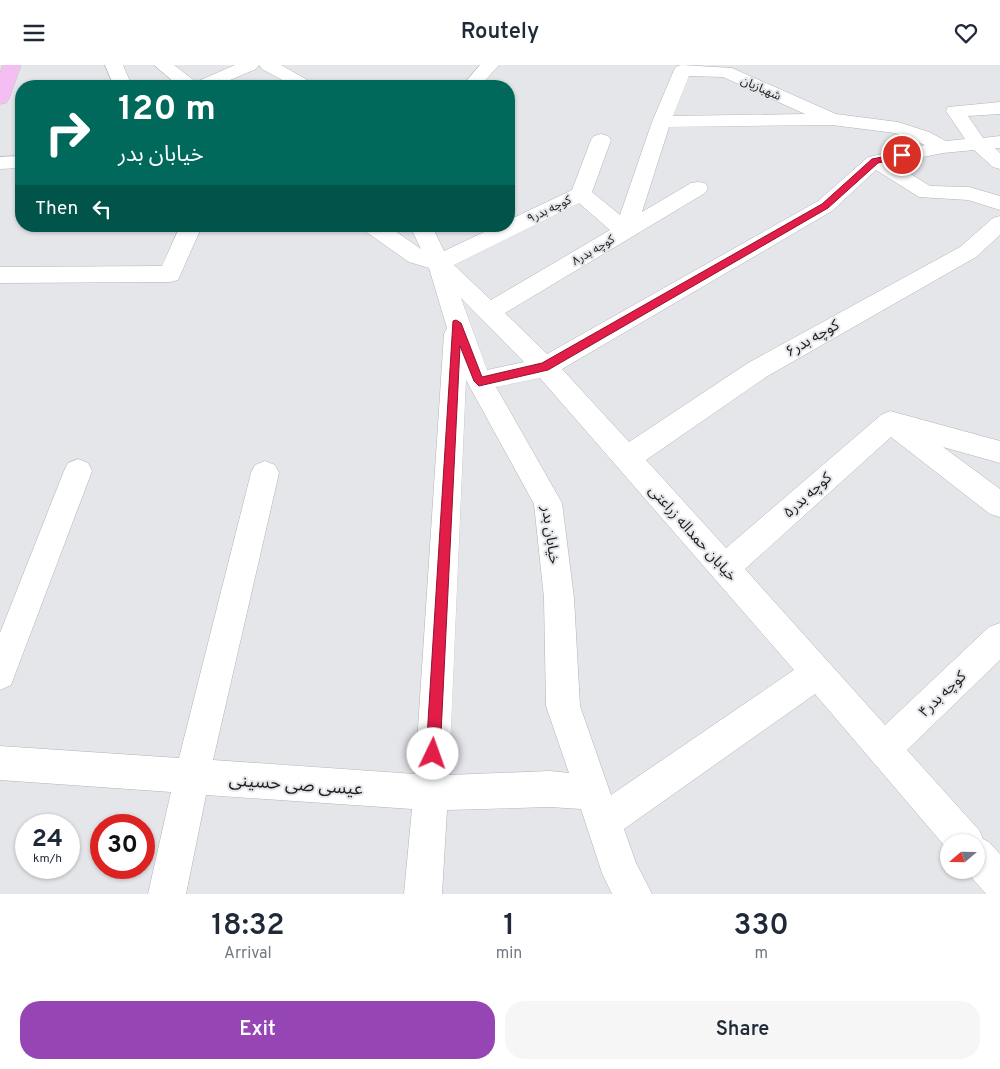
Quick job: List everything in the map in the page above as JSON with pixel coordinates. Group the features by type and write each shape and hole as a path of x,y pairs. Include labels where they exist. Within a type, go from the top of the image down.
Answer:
{"main road":[{"path":"0,99 12,65"}],"street":[{"path":"114,65 120,80"},
{"path":"163,65 182,80"},
{"path":"216,80 250,65"},
{"path":"268,65 294,80"},
{"path":"475,80 490,65"},
{"name":"شهبازیان","path":"661,122 683,70 726,72 832,119"},
{"path":"1000,108 955,111 977,143 1000,163"},
{"path":"581,194 625,231 661,122 832,119 898,128 922,136 944,147"},
{"name":"کوچه بدر۹","path":"515,226 581,194 601,140"},
{"path":"479,381 545,367 825,206 875,161 944,147 1000,142"},
{"path":"875,161 926,192 969,194 1000,203"},
{"path":"0,163 15,162"},
{"name":"کوچه بدر۸","path":"488,312 698,189"},
{"name":"کوچه بدر۶","path":"627,458 757,370 968,252 1000,223"},
{"path":"0,275 170,274 188,232"},
{"path":"381,232 416,257 439,263"},
{"name":"خیابان حمداله زراعتی","path":"424,232 439,263 545,367 725,568 958,834"},
{"name":"کوچه بدر۹","path":"439,263 503,232"},
{"name":"خیابان بدر","path":"439,263 456,323 479,381 548,503 559,598 563,706 620,873 633,894"},
{"path":"423,894 456,323"},
{"path":"890,421 1000,452"},
{"path":"890,421 1000,505"},
{"name":"کوچه بدر۵","path":"725,568 890,421"},
{"path":"0,674 78,471"},
{"path":"167,894 192,777 265,473"},
{"name":"کوچه بدر۴","path":"884,749 1000,638"},
{"path":"598,807 817,673"},
{"name":"عیسی صی حسینی","path":"0,763 430,793 550,789 598,807"},
{"path":"984,894 1000,882 985,865"}],"route":[{"path":"433,754 456,323 479,381 545,367 825,206 875,161 902,155"}]}
